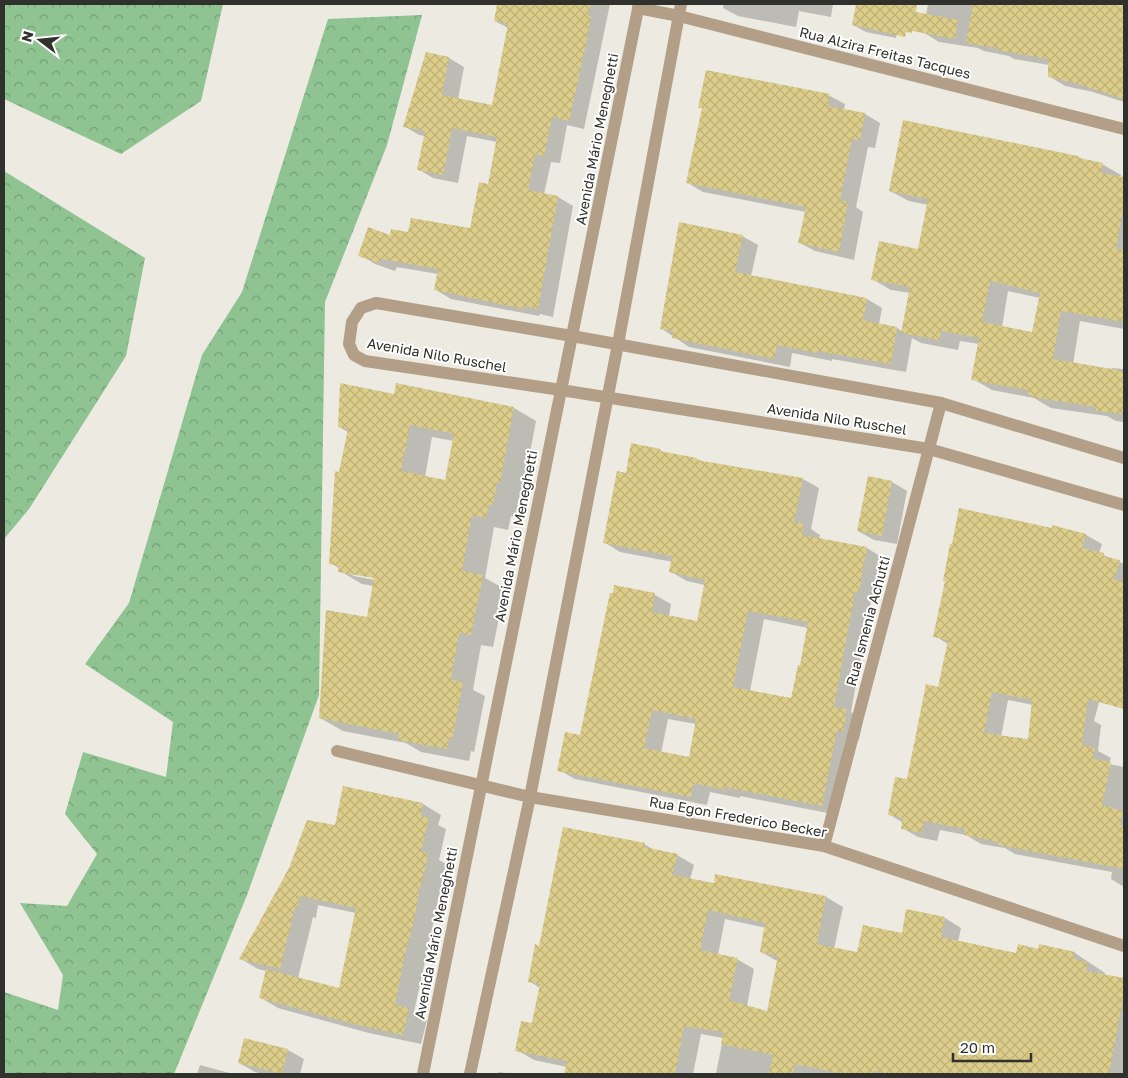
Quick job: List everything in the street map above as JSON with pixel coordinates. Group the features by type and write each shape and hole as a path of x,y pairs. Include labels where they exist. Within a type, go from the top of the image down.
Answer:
{"street":[{"name":"Rua Alzira Freitas Tacques","path":"639,6 680,10 1124,130"},
{"name":"Avenida Mário Meneghetti","path":"423,1074 639,6"},
{"path":"470,1074 530,797 618,344 680,10"},
{"name":"Avenida Nilo Ruschel","path":"1124,458 941,403 618,344 376,303 361,308 352,322 349,344 354,354 365,361 561,390 929,449 1124,505"},
{"name":"Rua Ismenia Achutti","path":"824,846 941,403"},
{"name":"Rua Egon Frederico Becker","path":"337,751 530,797 824,846 1124,946"}],"green space":[{"path":"4,4 223,4 201,101 121,154 4,99"},
{"path":"422,15 387,145 325,302 319,695 247,895 174,1074 4,1074 4,992 58,1010 63,975 20,903 67,906 97,854 65,814 83,752 166,777 173,722 85,664 129,603 202,355 242,292 328,19"},
{"path":"4,171 145,258 126,356 29,509 4,539"}],"building":[{"path":"497,4 591,4 588,16 591,16 569,121 552,117 544,156 535,154 528,190 558,196 538,309 525,306 524,309 434,290 438,269 382,259 380,263 358,256 368,227 390,235 391,229 408,232 411,218 470,228 479,182 488,184 497,137 452,128 443,175 417,170 425,131 403,127 426,52 449,57 442,95 492,105 508,24 494,21"},
{"path":"856,4 917,4 916,12 958,20 955,39 912,31 912,33 906,32 905,37 852,25"},
{"path":"973,4 1124,4 1124,99 1075,83 1048,77 1048,59 966,43"},
{"path":"706,70 830,94 828,106 865,113 860,140 852,139 840,200 848,202 839,252 798,243 806,207 686,183 702,108 698,108"},
{"path":"903,120 1078,156 1103,163 1101,173 1124,177 1124,203 1116,249 1124,250 1124,322 1061,311 1053,359 1124,371 1124,414 1096,411 1096,407 1031,397 1032,395 1027,394 1028,390 971,380 979,338 941,331 939,340 901,333 910,287 871,280 879,241 918,249 928,199 889,191","holes":["990,281 1040,293 1032,332 982,322"]},
{"path":"679,222 743,235 735,272 867,298 863,320 897,327 891,364 777,345 774,359 672,338 673,331 660,329"},
{"path":"340,383 394,394 396,383 514,407 500,483 497,482 493,505 489,504 486,518 472,515 462,571 483,575 471,635 459,633 451,679 463,682 452,740 449,739 447,749 398,740 399,734 319,718 326,610 367,617 374,578 338,572 339,566 329,564 335,471 339,472 348,429 338,427","holes":["410,425 454,434 445,480 401,471"]},
{"path":"631,443 697,458 697,460 803,478 794,522 804,524 802,535 867,547 859,592 855,592 834,707 847,709 843,732 837,731 822,806 724,787 724,790 694,783 691,797 557,771 565,732 580,735 610,593 613,593 614,585 655,593 652,612 697,621 705,580 669,572 672,556 603,543 617,471 626,473","holes":["748,611 808,622 800,665 798,665 791,698 733,687","652,710 696,719 689,757 644,748"]},
{"path":"868,476 892,481 882,536 857,531"},
{"path":"959,508 1052,528 1052,525 1086,534 1082,548 1104,553 1103,556 1120,560 1114,580 1124,581 1124,709 1088,699 1082,745 1095,748 1093,759 1111,762 1102,805 1123,811 1120,825 1124,826 1124,869 998,845 998,842 964,835 965,829 924,821 922,833 901,829 903,818 888,815 895,777 907,779 926,684 938,687 948,640 933,637 945,581 943,581 950,544 952,544","holes":["992,692 1032,700 1028,739 984,733"]},
{"path":"343,786 423,803 421,816 429,818 421,851 428,853 395,1005 409,1008 403,1035 350,1023 259,998 266,969 339,988 356,908 300,896 298,908 295,907 280,969 239,959 289,868 307,820 335,825"},
{"path":"563,827 645,843 644,847 678,854 672,875 714,883 715,874 826,896 817,944 857,952 863,925 902,933 906,909 945,917 941,937 1016,953 1018,944 1038,949 1039,944 1075,952 1074,959 1088,962 1086,971 1124,978 1124,994 1109,1074 891,1074 874,1071 873,1074 844,1074 795,1064 793,1074 769,1074 773,1055 721,1044 723,1032 684,1026 675,1074 564,1074 567,1061 515,1051 521,1021 532,1023 540,984 528,982 535,944 539,946","holes":["708,910 765,923 760,952 778,956 767,1011 729,1000 738,958 700,950"]},
{"path":"244,1038 288,1049 282,1074 238,1063"}]}
